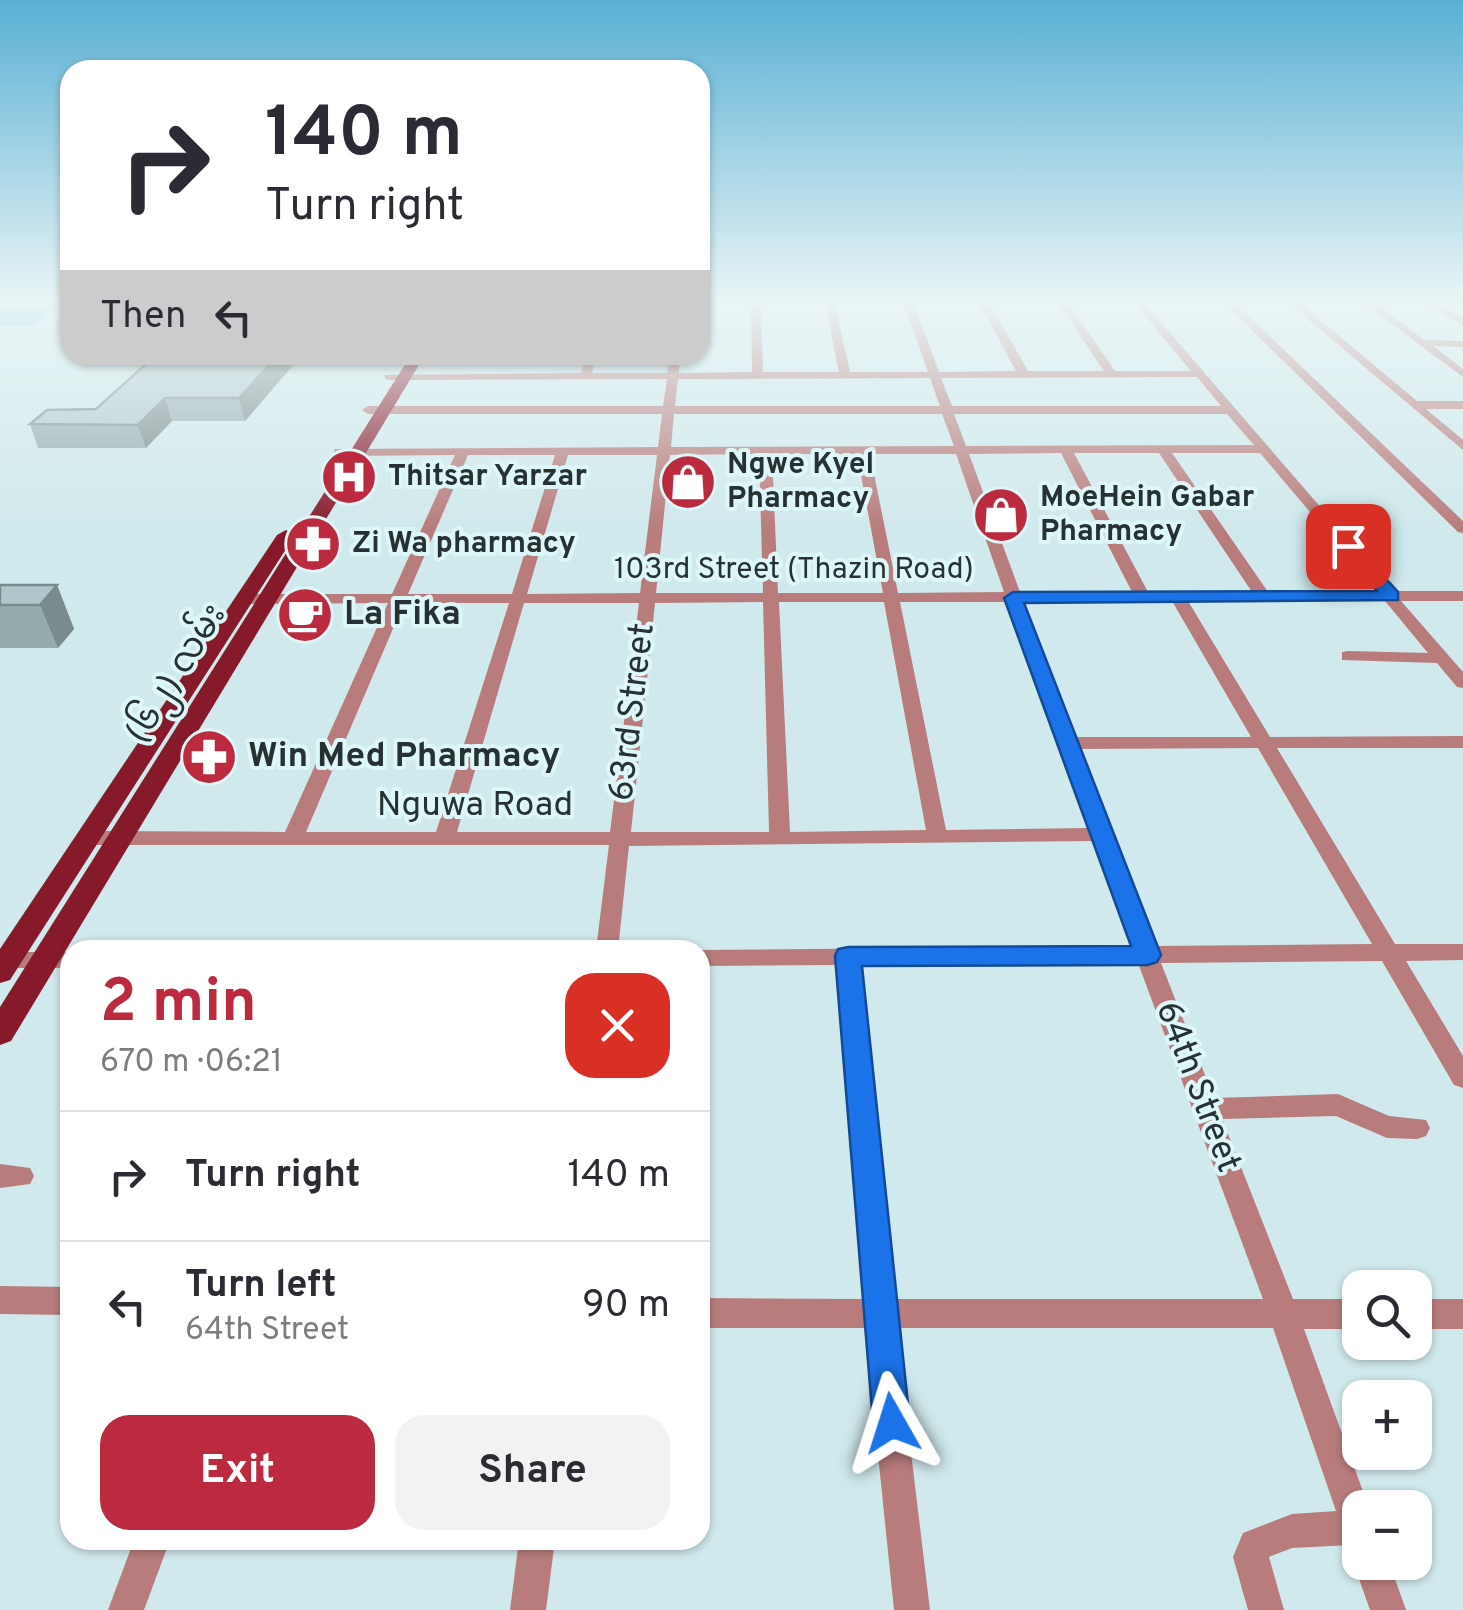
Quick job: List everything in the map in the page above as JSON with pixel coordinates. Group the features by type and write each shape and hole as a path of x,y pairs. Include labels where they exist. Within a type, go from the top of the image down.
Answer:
{"main road":[{"name":"(၆၂) လမ်း","path":"66,940 120,838 340,452 376,410 396,379"},
{"name":"(၆၂) လမ်း","path":"2,964 358,452 376,410"},
{"name":"(၆၂) လမ်း","path":"0,1032 56,960"}],"street":[{"name":"63rd Street","path":"608,940 672,379"},
{"name":"64th Street","path":"936,379 1066,742 1283,1313 1345,1490"},
{"path":"1202,379 1463,682"},
{"path":"1308,379 1463,529"},
{"path":"1384,379 1463,446"},
{"path":"1415,405 1463,405"},
{"path":"376,410 1228,410"},
{"path":"340,452 1262,449"},
{"path":"863,450 888,597 937,836"},
{"path":"1066,450 1143,598"},
{"path":"1163,450 1264,598"},
{"path":"445,837 563,451"},
{"path":"765,451 780,839"},
{"path":"292,839 463,452"},
{"name":"103rd Street (Thazin Road)","path":"256,599 1463,596"},
{"path":"1178,598 1463,1078"},
{"path":"1348,656 1442,658"},
{"path":"1066,742 1463,742"},
{"name":"Nguwa Road","path":"88,838 780,839 1101,834"},
{"path":"710,958 1463,952"},
{"path":"848,956 912,1610"},
{"path":"2,964 56,960"},
{"path":"1206,1109 1338,1104 1387,1127 1417,1128"},
{"path":"0,1300 60,1301"},
{"path":"710,1314 1342,1314"},
{"path":"1432,1314 1463,1314"},
{"path":"1266,1610 1251,1556 1256,1546 1292,1531 1342,1530"},
{"path":"126,1610 148,1550"},
{"path":"528,1610 535,1550"},
{"path":"1377,1580 1388,1610"}],"building":[{"path":"129,379 256,379 239,398 165,398 138,425 30,424 47,410 96,409"},
{"path":"0,585 57,585 40,605 0,605"}],"place":[{"name":"Thitsar Yarzar","path":"349,477"},
{"name":"Ngwe Kyel Pharmacy","path":"688,482"},
{"name":"MoeHein Gabar Pharmacy","path":"1001,515"},
{"name":"Zi Wa pharmacy","path":"313,544"},
{"name":"La Fika","path":"305,615"},
{"name":"Win Med Pharmacy","path":"209,757"}],"route":[{"path":"892,1423 848,956 1148,955 1013,598 1391,596 1348,546"}]}
